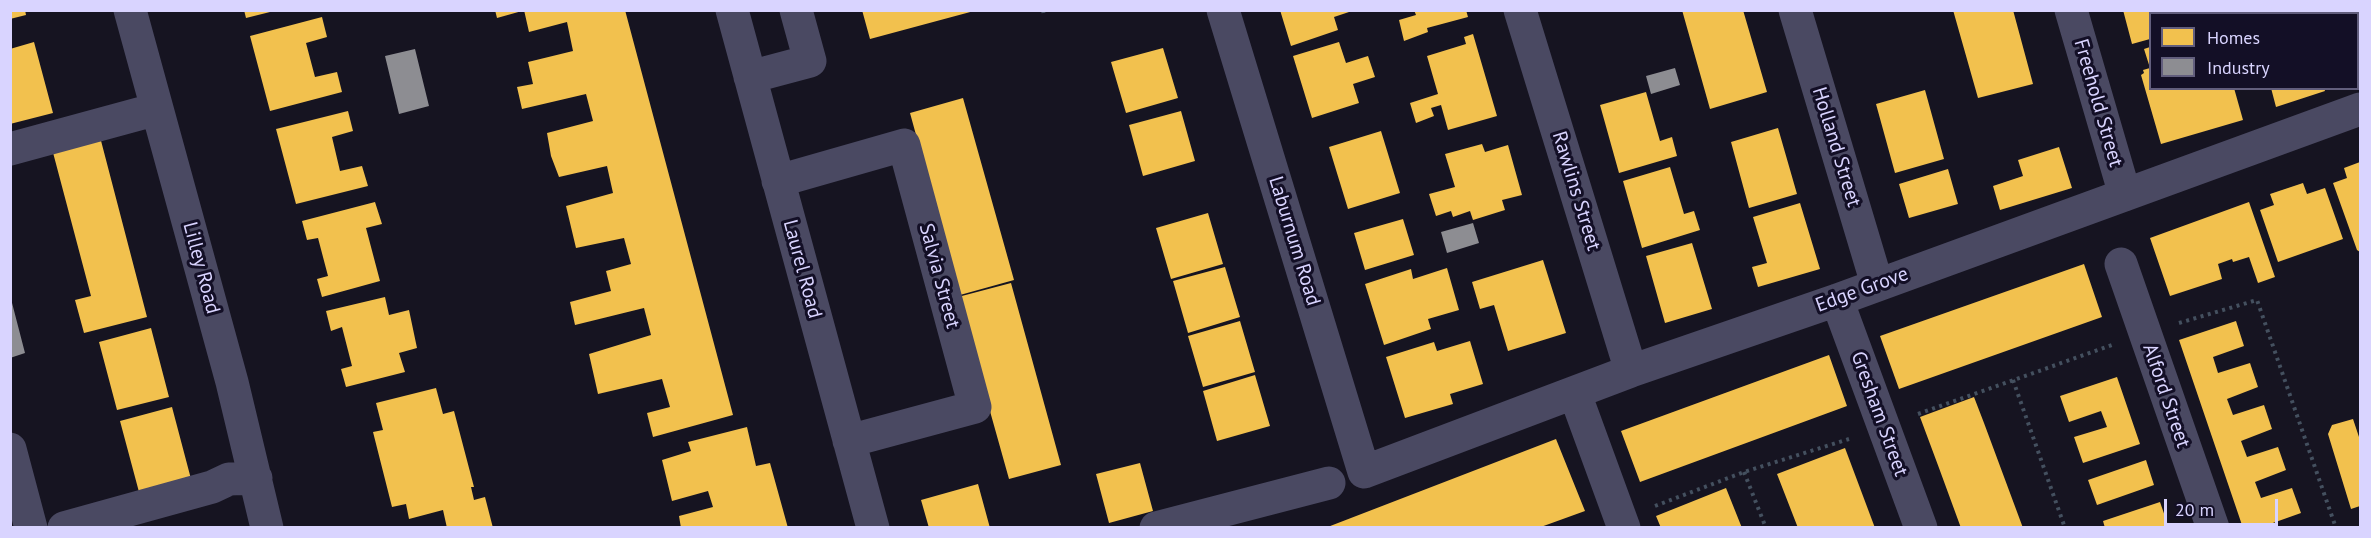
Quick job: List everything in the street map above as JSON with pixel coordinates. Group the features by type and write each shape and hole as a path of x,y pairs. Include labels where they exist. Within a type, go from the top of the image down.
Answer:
{"street":[{"name":"Lilley Road","path":"130,10 256,478 259,526"},
{"name":"Laurel Road","path":"732,10 873,528"},
{"path":"750,77 810,61 796,10"},
{"name":"Laburnum Road","path":"1223,10 1364,472"},
{"name":"Rawlins Street","path":"1520,10 1631,371"},
{"name":"Holland Street","path":"1795,10 1877,285"},
{"name":"Freehold Street","path":"2071,10 2125,195"},
{"name":"Edge Grove","path":"1364,472 1631,371 1837,300 2361,109"},
{"path":"10,150 157,110"},
{"name":"Salvia Street","path":"778,182 904,145 975,407 849,441"},
{"name":"Alford Street","path":"2121,264 2213,528"},
{"name":"Gresham Street","path":"1837,300 1921,528"},
{"path":"1575,394 1622,522"},
{"path":"10,449 31,528"},
{"path":"64,528 212,487 229,479 256,478"},
{"path":"1156,528 1329,483"}],"path":[{"path":"1622,522 1744,472 1884,426 2144,334 2257,300 2336,528"},
{"path":"2013,380 2065,528"},
{"path":"1744,472 1766,528"}],"building: Homes":[{"path":"10,10 25,10 26,15 10,19"},
{"path":"244,10 274,10 274,11 246,18"},
{"path":"495,10 522,10 522,11 497,18"},
{"path":"524,10 625,10 733,415 653,437 647,413 670,407 662,379 598,394 589,354 651,335 644,308 575,325 570,302 611,291 606,271 631,264 624,238 576,248 566,206 613,193 607,166 559,177 551,156 547,133 593,121 586,94 522,109 517,87 533,84 528,62 573,51 567,22 529,32"},
{"path":"862,10 974,10 974,11 870,39"},
{"path":"1280,10 1352,11 1334,17 1338,30 1291,46"},
{"path":"1414,10 1466,10 1468,17 1427,28 1428,32 1404,41 1399,20 1416,15"},
{"path":"1682,10 1743,10 1767,92 1710,109"},
{"path":"1953,10 2013,10 2033,84 1978,98"},
{"path":"2123,10 2187,10 2188,12 2149,12 2149,39 2132,44"},
{"path":"2249,10 2302,10 2302,12 2250,12"},
{"path":"322,17 327,37 306,43 315,77 337,72 342,92 270,111 250,36"},
{"path":"1473,34 1497,116 1448,130 1441,105 1431,108 1434,116 1416,123 1410,103 1438,94 1427,56 1466,44 1464,37"},
{"path":"34,42 53,113 10,124 10,49"},
{"path":"1339,42 1346,63 1368,56 1375,77 1353,84 1359,103 1312,118 1293,56"},
{"path":"2149,47 2149,65 2144,49"},
{"path":"1163,48 1178,98 1126,113 1111,62"},
{"path":"2149,68 2149,90 2235,90 2243,120 2161,144 2141,75 2144,73 2143,70"},
{"path":"1925,90 1944,159 1895,173 1876,104"},
{"path":"2272,90 2325,90 2325,91 2276,107"},
{"path":"1646,92 1660,141 1672,137 1677,156 1619,173 1600,105"},
{"path":"963,98 1014,280 960,295 910,113"},
{"path":"348,111 353,131 332,137 340,171 362,166 368,186 296,204 276,129"},
{"path":"1181,111 1195,161 1143,176 1129,125"},
{"path":"1778,128 1797,194 1749,208 1731,142"},
{"path":"1381,131 1400,193 1348,209 1329,147"},
{"path":"99,133 147,317 84,333 75,300 91,296 51,145"},
{"path":"1482,144 1485,152 1508,145 1522,195 1502,200 1505,210 1473,220 1470,211 1453,217 1451,211 1436,216 1429,194 1455,187 1445,154"},
{"path":"2059,147 2072,188 2000,210 1993,186 2023,176 2018,160"},
{"path":"2360,162 2360,252 2357,250 2333,183 2347,178 2344,168"},
{"path":"1670,167 1684,214 1694,211 1700,230 1642,248 1623,181"},
{"path":"1948,169 1958,204 1909,218 1899,184"},
{"path":"2303,183 2307,194 2325,188 2343,239 2278,262 2260,210 2274,205 2270,194"},
{"path":"375,202 382,224 366,228 380,281 322,297 317,279 328,276 318,238 307,240 302,221"},
{"path":"2249,202 2275,277 2258,283 2249,257 2233,262 2232,259 2218,264 2222,279 2170,296 2150,238"},
{"path":"1800,203 1820,269 1758,287 1752,267 1767,263 1753,217"},
{"path":"1208,213 1223,264 1171,279 1156,228"},
{"path":"1403,219 1414,255 1365,270 1354,233"},
{"path":"1692,243 1712,309 1665,323 1646,256"},
{"path":"1543,260 1566,333 1508,351 1494,305 1480,309 1472,282"},
{"path":"2084,264 2102,317 1899,389 1880,336"},
{"path":"1225,267 1240,317 1188,333 1173,281"},
{"path":"1447,268 1459,310 1428,319 1431,329 1384,345 1365,284 1411,269 1413,279"},
{"path":"1011,283 1061,465 1009,479 958,297"},
{"path":"385,297 389,315 409,310 417,348 399,353 405,372 346,387 341,369 352,366 342,327 331,331 326,311"},
{"path":"1240,321 1255,372 1203,387 1188,336"},
{"path":"2236,321 2244,346 2213,357 2218,373 2250,363 2258,387 2227,399 2233,415 2264,405 2272,429 2241,441 2247,457 2278,447 2286,470 2255,482 2261,498 2292,488 2301,513 2270,524 2271,528 2243,528 2179,340"},
{"path":"151,328 169,397 117,410 99,342"},
{"path":"1470,341 1483,384 1450,394 1453,404 1405,418 1386,357 1434,342 1437,351"},
{"path":"1829,355 1847,406 1640,482 1621,431"},
{"path":"1255,375 1270,426 1217,441 1203,391"},
{"path":"2117,377 2140,444 2083,463 2074,437 2107,427 2101,411 2069,422 2060,396"},
{"path":"436,388 443,414 454,411 474,487 471,487 474,500 485,497 493,528 447,528 443,510 409,519 406,504 392,507 373,432 383,430 376,403"},
{"path":"1974,397 2023,528 1961,528 1920,417"},
{"path":"172,407 191,479 139,492 120,421"},
{"path":"2353,419 2360,440 2360,506 2351,509 2328,434 2332,425"},
{"path":"747,427 756,466 770,463 788,528 681,528 679,516 713,507 708,491 672,501 662,460 691,451 688,442"},
{"path":"1556,439 1585,511 1538,528 1325,528"},
{"path":"1845,448 1875,528 1798,528 1777,474"},
{"path":"2146,460 2154,485 2097,505 2088,480"},
{"path":"1140,463 1153,511 1109,523 1096,474"},
{"path":"978,484 990,528 929,528 921,500"},
{"path":"1726,488 1742,528 1661,528 1656,516"},
{"path":"2160,502 2169,528 2105,528 2103,521"}],"building: Industry":[{"path":"415,49 429,106 399,114 385,56"},
{"path":"1675,68 1680,85 1651,94 1646,76"},
{"path":"1473,223 1479,243 1447,253 1441,232"},
{"path":"10,299 25,353 10,358"}]}
